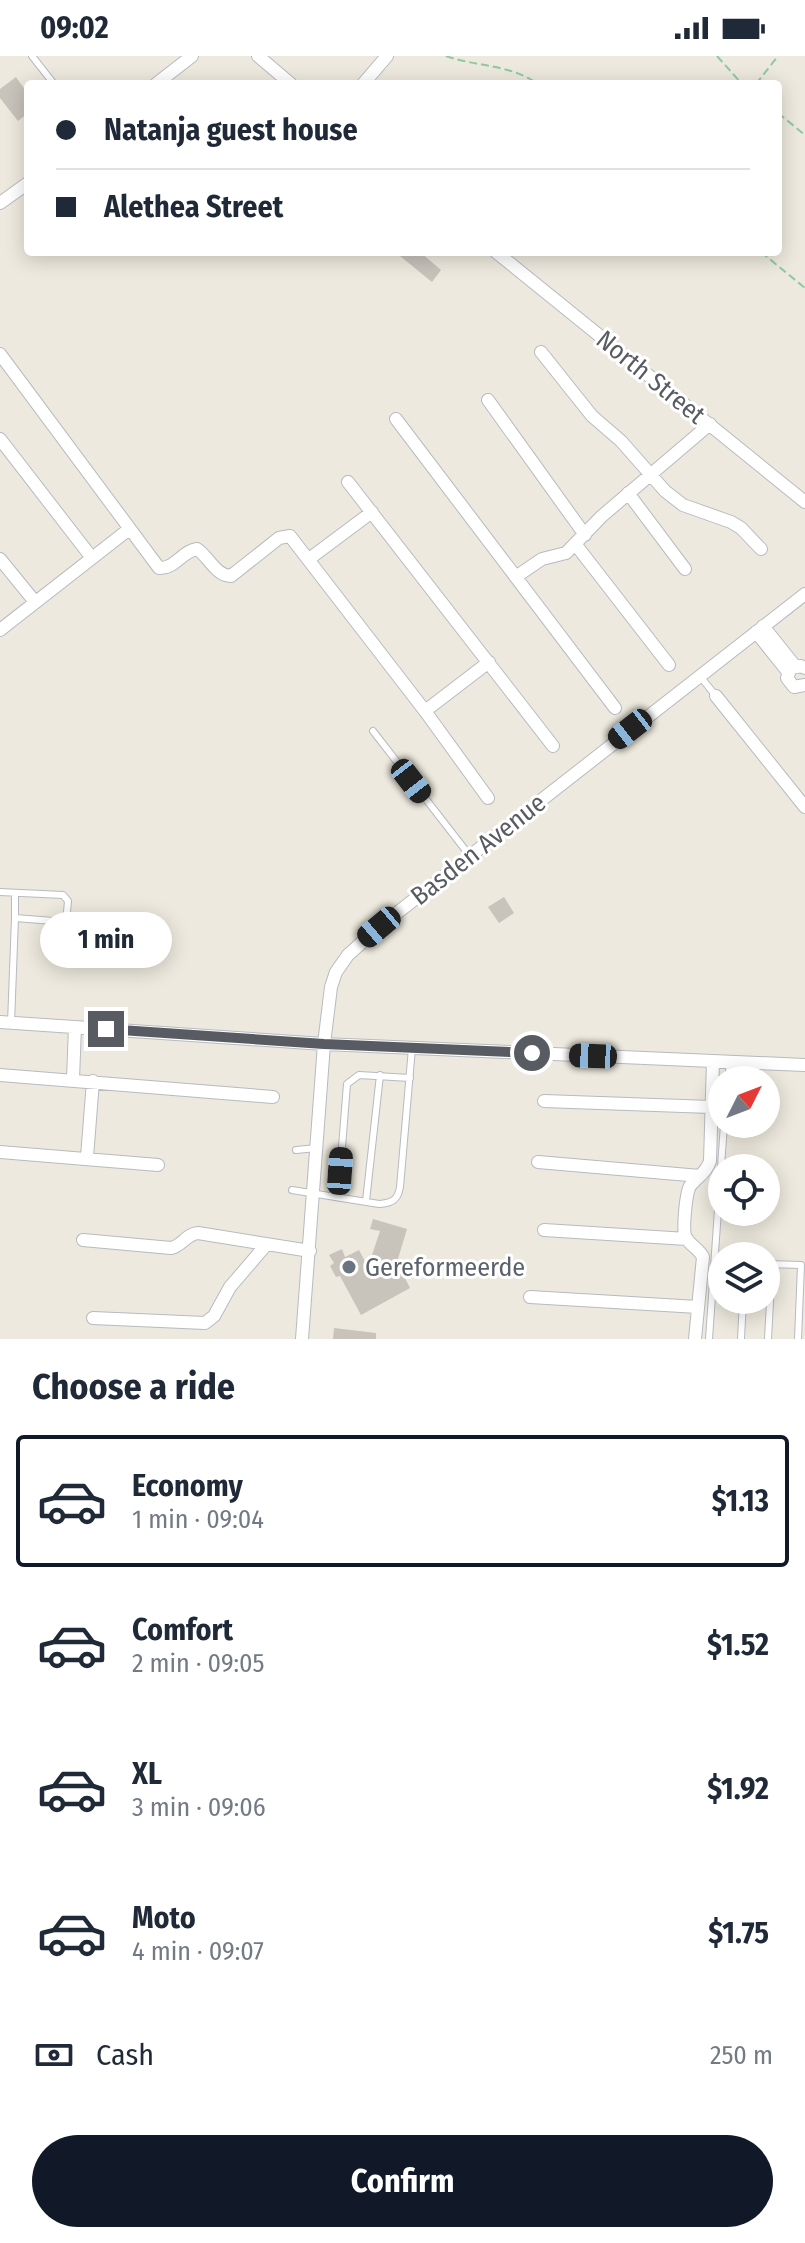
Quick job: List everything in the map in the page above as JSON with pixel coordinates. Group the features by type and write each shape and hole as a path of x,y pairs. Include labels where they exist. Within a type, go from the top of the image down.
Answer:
{"street":[{"path":"161,80 192,56"},
{"path":"258,56 286,80"},
{"path":"366,80 387,56"},
{"path":"0,203 24,186"},
{"name":"North Street","path":"501,256 805,502"},
{"path":"541,352 592,416 621,441 665,491 683,505 741,528 761,549"},
{"path":"0,354 128,530 161,569 197,549 220,573 231,576 284,536 290,536 488,798"},
{"path":"488,400 585,535"},
{"path":"396,419 615,708"},
{"path":"517,576 542,559 566,553 602,516 710,424"},
{"path":"0,439 92,558"},
{"path":"348,482 553,746"},
{"path":"628,493 685,569"},
{"path":"309,559 372,512"},
{"path":"1,628 128,530"},
{"path":"576,545 669,665"},
{"path":"0,559 35,602"},
{"name":"Basden Avenue","path":"302,1339 324,1044 331,987 336,972 348,955 379,927 805,594"},
{"path":"759,629 796,669 790,684 794,687 805,685"},
{"path":"425,711 489,662"},
{"path":"716,696 805,807"},
{"path":"6,1022 324,1044 805,1065"},
{"path":"73,1079 75,1027"},
{"path":"713,1061 713,1066"},
{"path":"0,1075 273,1097"},
{"path":"87,1157 93,1081"},
{"path":"544,1101 708,1107"},
{"path":"695,1339 702,1254 687,1239 684,1231 687,1192 710,1161 710,1138"},
{"path":"0,1152 158,1165"},
{"path":"538,1162 700,1176"},
{"path":"544,1230 687,1239"},
{"path":"83,1240 171,1248 198,1233 310,1251"},
{"path":"93,1318 205,1323 214,1316 240,1274 266,1245"},
{"path":"530,1297 698,1307"}],"lane":[{"path":"32,56 51,80"},
{"path":"699,675 716,696"},
{"path":"373,731 470,856"},
{"path":"0,892 63,895 68,901 66,922"},
{"path":"6,1022 15,893"},
{"path":"15,918 76,923"},
{"path":"292,1190 388,1203 399,1194 412,1048"},
{"path":"730,1062 730,1066"},
{"path":"338,1197 347,1084 359,1075 410,1078"},
{"path":"366,1201 380,1075"},
{"path":"719,1242 723,1138"},
{"path":"296,1150 317,1148"},
{"path":"780,1264 803,1265 798,1339"},
{"path":"709,1339 712,1314"},
{"path":"741,1339 742,1314"},
{"path":"768,1314 768,1339"}],"path":[{"path":"446,56 522,73 532,80"},
{"path":"717,56 738,80"},
{"path":"759,80 778,56"},
{"path":"782,116 805,135"},
{"path":"766,256 805,288"}],"building":[{"path":"16,77 24,88 24,116 18,121 0,98 0,89"},
{"path":"400,256 425,256 441,270 432,282"},
{"path":"504,897 514,913 499,923 488,907"},
{"name":"Gereformeerde","path":"373,1219 407,1229 397,1262 410,1288 361,1315 340,1276 336,1277 330,1266 334,1263 329,1255 342,1249 345,1257 359,1250 368,1267 380,1231 370,1229"},
{"path":"334,1328 376,1333 376,1339 333,1339"}],"place":[{"name":"Gereformeerde","path":"349,1267"}],"route":[{"path":"106,1029 324,1044 532,1053"}]}
